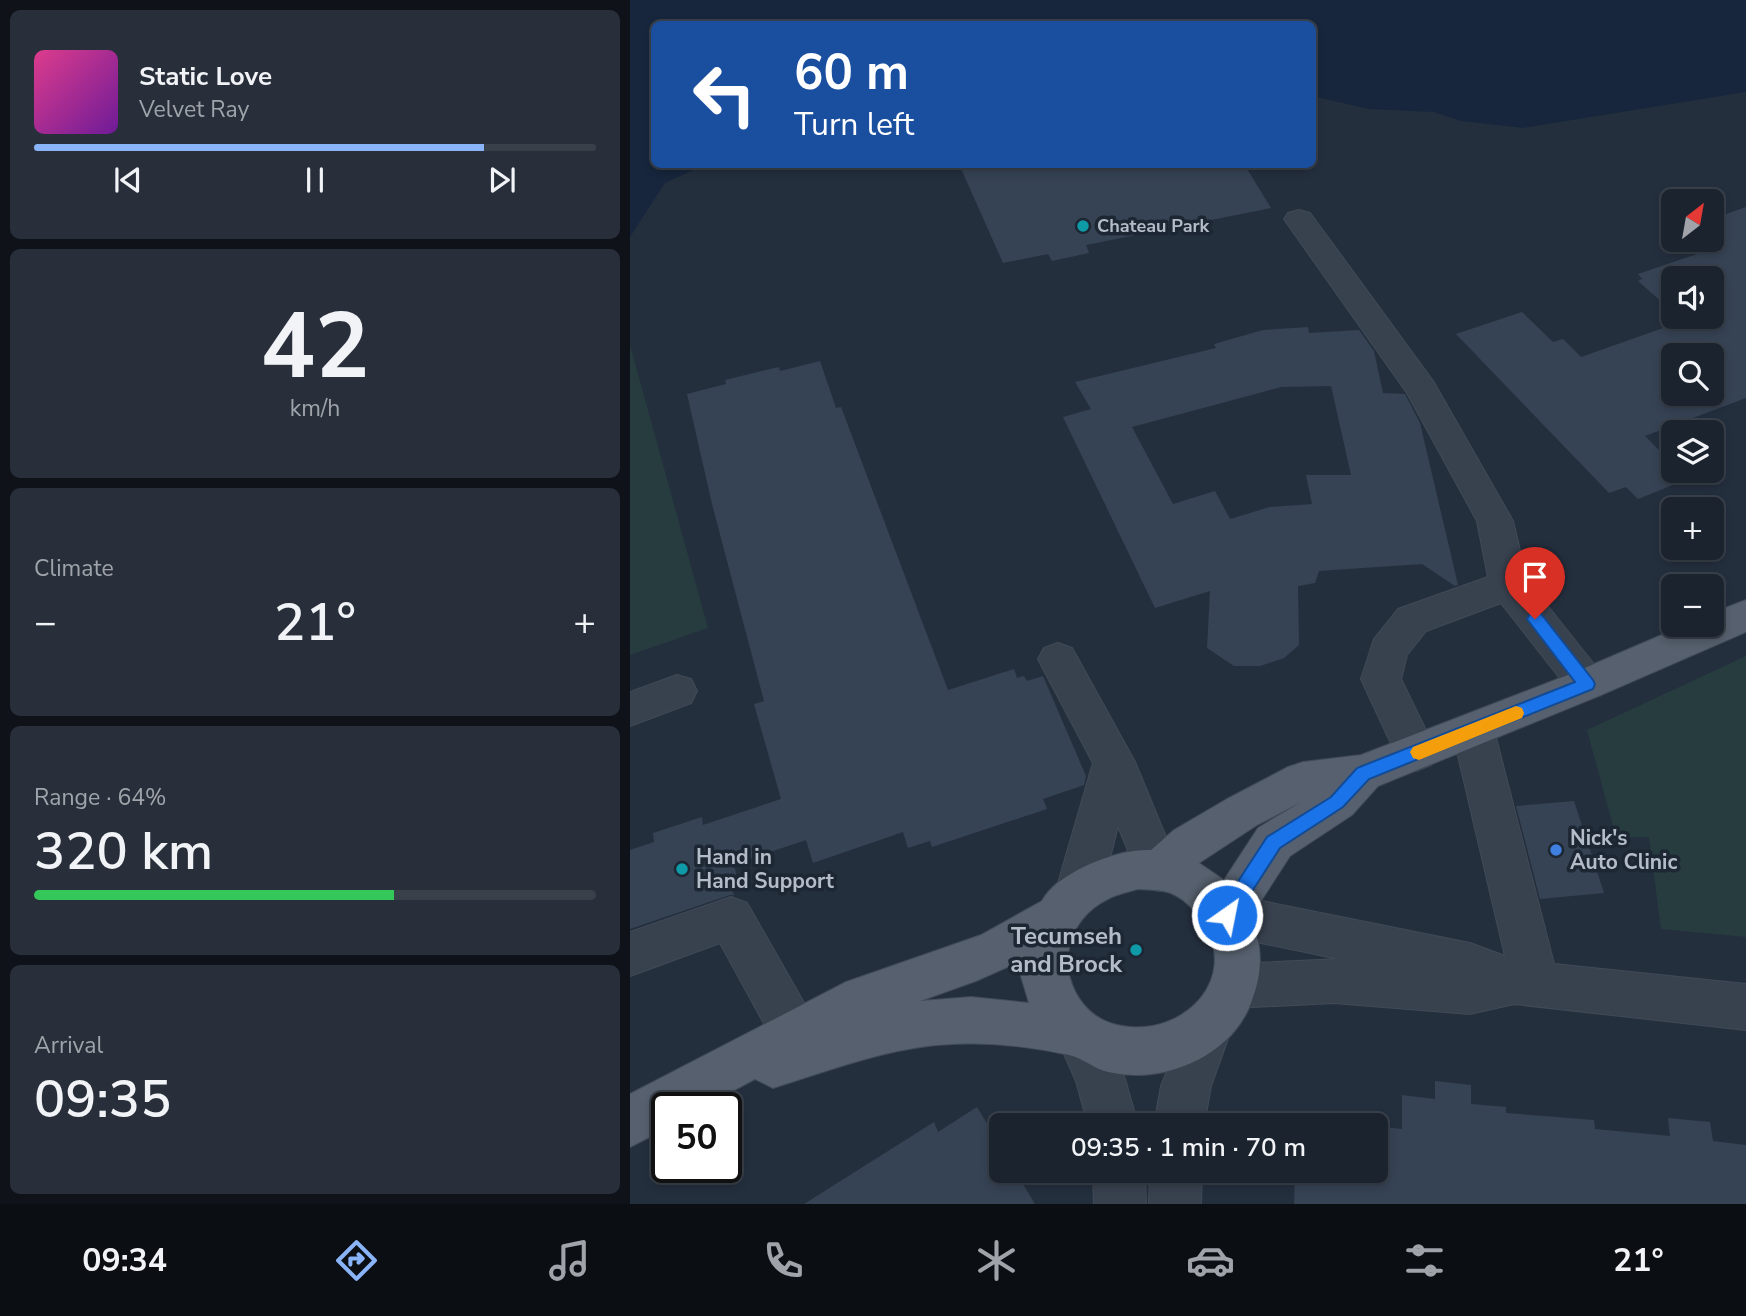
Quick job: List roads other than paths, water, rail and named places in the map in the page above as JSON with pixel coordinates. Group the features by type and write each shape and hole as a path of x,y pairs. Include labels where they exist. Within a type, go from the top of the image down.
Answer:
{"main road":[{"path":"1158,871 1190,844 1242,812 1303,780 1363,773 1587,684 1746,615"},
{"path":"1227,915 1273,842 1337,802 1363,773"},
{"path":"630,1122 684,1090 863,999 997,950 1067,904 1097,879 1116,872 1138,869 1184,877 1207,891 1227,915 1235,935 1239,957 1221,1006 1181,1043 1147,1052 1113,1049 1079,1033 1063,1018 1051,1000 1044,979 1044,948 1067,904"},
{"path":"684,1090 857,1039 935,1022 975,1022 1079,1033"}],"street":[{"path":"1299,219 1421,389 1495,521 1509,585 1587,684"},
{"path":"1416,753 1381,679 1388,650 1412,620 1509,585"},
{"path":"1058,659 1114,762 1158,871"},
{"path":"630,709 677,691"},
{"path":"1473,730 1524,983"},
{"path":"1067,904 1114,762"},
{"path":"1227,915 1470,965 1524,983 1746,1007"},
{"path":"630,954 731,918 795,1033"},
{"path":"1181,1113 1186,1086 1221,1006 1334,981 1470,992 1524,983"},
{"path":"1079,1033 1100,1079 1110,1113"},
{"path":"1118,1183 1119,1204"},
{"path":"1175,1204 1176,1183"}],"water":[{"path":"630,0 1746,0 1746,92 1523,128 1461,121 1434,112 1368,109 1316,97 1316,21 651,21 651,168 698,168 665,183 630,237"}],"place":[{"name":"Chateau Park","path":"1083,226"},
{"name":"Nick's Auto Clinic","path":"1556,850"},
{"name":"Hand in Hand Support","path":"682,869"},
{"name":"Tecumseh and Brock","path":"1136,950"}]}
